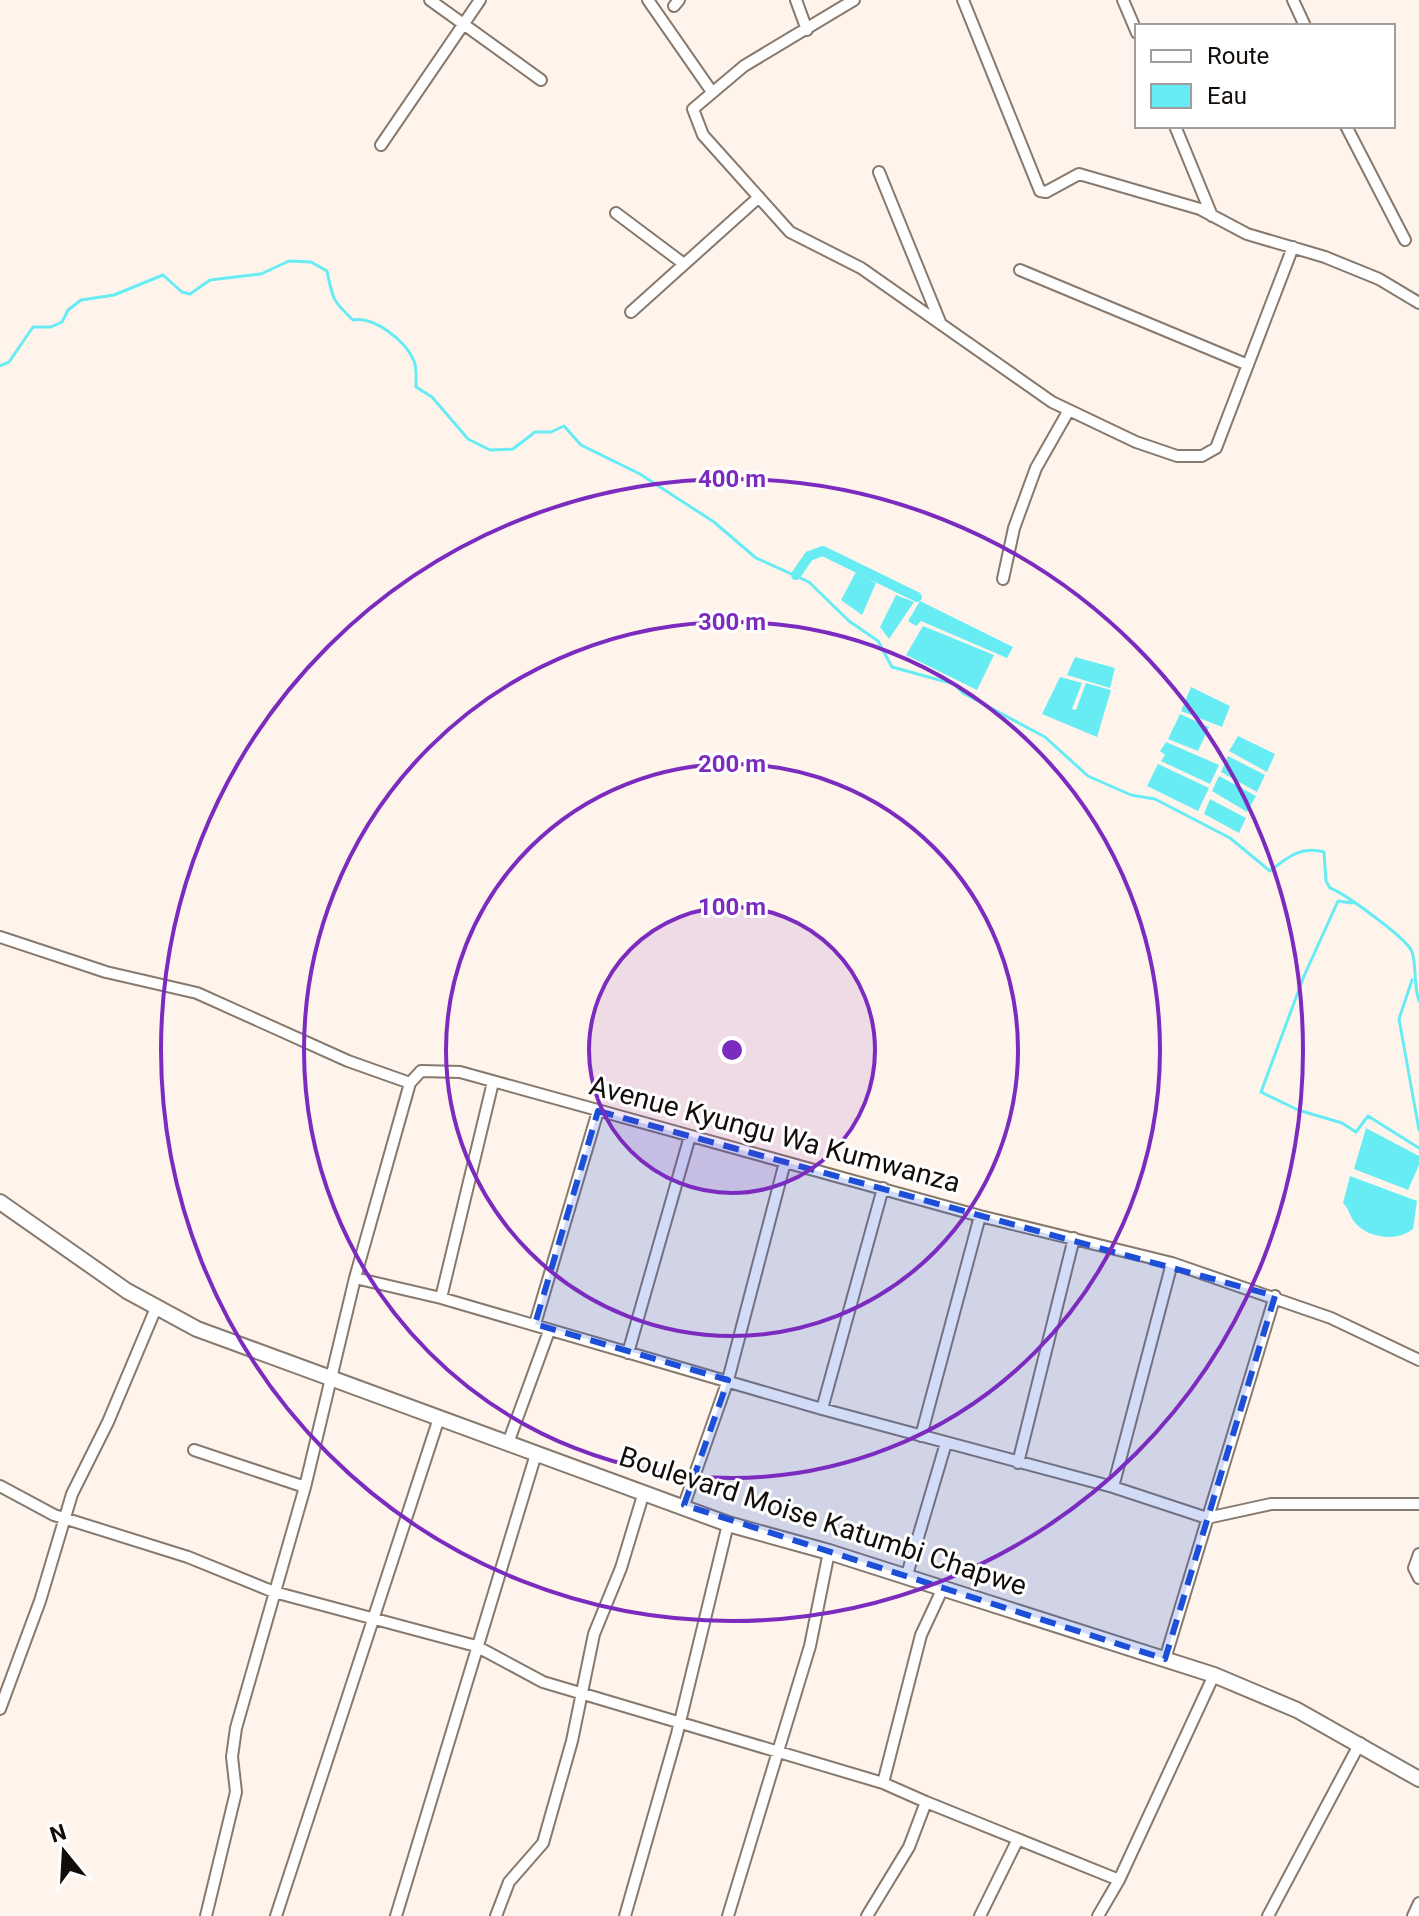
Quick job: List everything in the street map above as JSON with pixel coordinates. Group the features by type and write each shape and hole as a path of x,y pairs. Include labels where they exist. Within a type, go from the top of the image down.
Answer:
{"street":[{"path":"430,0 465,22 541,80"},
{"path":"381,145 480,0"},
{"path":"648,0 712,92"},
{"path":"796,0 807,30"},
{"path":"854,0 744,66 693,109 693,116 703,135 790,232 861,268 1069,410 1136,442 1177,456 1202,456 1216,448 1293,247"},
{"path":"963,0 1040,191 1046,192 1079,174 1212,216 1247,234 1293,247 1379,279 1419,303"},
{"path":"1123,0 1135,28"},
{"path":"1293,0 1304,24"},
{"path":"1176,128 1212,216"},
{"path":"1347,128 1405,240"},
{"path":"879,172 941,324"},
{"path":"631,312 759,197"},
{"path":"616,213 684,264"},
{"path":"1020,270 1248,365"},
{"path":"1003,579 1014,528 1036,468 1069,410"},
{"path":"0,937 106,972 197,993 348,1061 410,1083 355,1278 305,1487 236,1728 232,1757 236,1792 206,1916"},
{"name":"Avenue Kyungu Wa Kumwanza","path":"410,1083 426,1069 460,1072 980,1216 1172,1263 1275,1296 1331,1318 1419,1360"},
{"path":"441,1298 493,1082"},
{"path":"535,1324 598,1111"},
{"path":"628,1353 690,1136"},
{"path":"684,1505 728,1380 785,1162"},
{"path":"822,1409 883,1188"},
{"name":"Boulevard Moise Katumbi Chapwe","path":"0,1202 55,1243 156,1308 197,1329 684,1505 728,1524 829,1552 1214,1675 1297,1710 1419,1779"},
{"path":"921,1436 980,1216"},
{"path":"1018,1463 1074,1238"},
{"path":"1113,1487 1172,1263"},
{"path":"355,1278 535,1324 549,1331 822,1409 1113,1487 1207,1518 1246,1507 1285,1503 1419,1504"},
{"path":"1165,1659 1275,1296"},
{"path":"0,1709 40,1601 64,1517 156,1308"},
{"path":"508,1443 549,1331"},
{"path":"276,1916 439,1418"},
{"path":"906,1578 946,1443"},
{"path":"194,1450 305,1487"},
{"path":"396,1916 536,1454"},
{"path":"0,1486 42,1509 188,1557 274,1592 476,1646 525,1674 883,1783 1119,1880"},
{"path":"496,1916 509,1882 543,1843 600,1614 621,1568 644,1492"},
{"path":"625,1916 680,1720 728,1524"},
{"path":"728,1916 810,1646 829,1552"},
{"path":"1419,1554 1414,1568 1419,1578"},
{"path":"883,1783 921,1635 942,1590"},
{"path":"1098,1916 1119,1880 1214,1675"},
{"path":"1268,1916 1360,1743"},
{"path":"867,1916 909,1847 926,1802"},
{"path":"980,1916 1018,1839"},
{"path":"1413,1916 1419,1903"}],"highlighted area":[{"path":"598,1111 1275,1296 1165,1659 684,1505 728,1380 535,1324"}],"water":[{"path":"856,572 876,583 862,615 841,600"},
{"path":"896,595 914,602 889,639 880,627"},
{"path":"920,601 1013,647 1007,658 921,621 916,626 908,621"},
{"path":"923,626 994,655 977,690 906,655"},
{"path":"1075,657 1115,668 1110,688 1067,675"},
{"path":"1060,677 1082,683 1072,709 1076,710 1086,683 1111,690 1097,737 1042,714"},
{"path":"1191,687 1230,706 1222,727 1181,711"},
{"path":"1180,714 1209,727 1198,751 1168,739"},
{"path":"1238,736 1275,754 1267,772 1229,751"},
{"path":"1166,742 1219,765 1210,784 1161,761 1165,755 1160,751"},
{"path":"1228,756 1265,775 1257,792 1221,772"},
{"path":"1158,764 1209,788 1198,811 1147,786"},
{"path":"1219,776 1256,796 1247,812 1212,791"},
{"path":"1210,799 1246,818 1239,833 1204,814"},
{"path":"1366,1128 1419,1156 1419,1165 1408,1190 1354,1169"},
{"path":"1350,1176 1417,1201 1413,1229 1390,1237 1373,1235 1359,1226 1343,1203"}],"waterway":[{"path":"0,366 9,362 33,327 51,327 62,322 68,310 81,300 114,295 163,275 182,292 190,294 210,280 261,274 289,261 311,262 327,271 334,299 353,320 370,322 397,338 415,364 416,387 432,397 468,439 490,450 513,449 535,432 551,432 564,426 581,445 640,474 714,522 756,558 809,582 849,621 878,641 892,667 954,684 963,693 1045,737 1088,776 1131,795 1155,799 1230,838 1270,871 1296,854 1309,850 1324,852 1326,881 1330,888 1375,917 1412,952 1419,1001"},
{"path":"796,575 809,556 823,551 917,597"},
{"path":"1352,903 1338,901 1304,976 1261,1092 1298,1110 1342,1123 1356,1132 1368,1116 1419,1148"},
{"path":"1412,980 1399,1019 1419,1130"}]}
